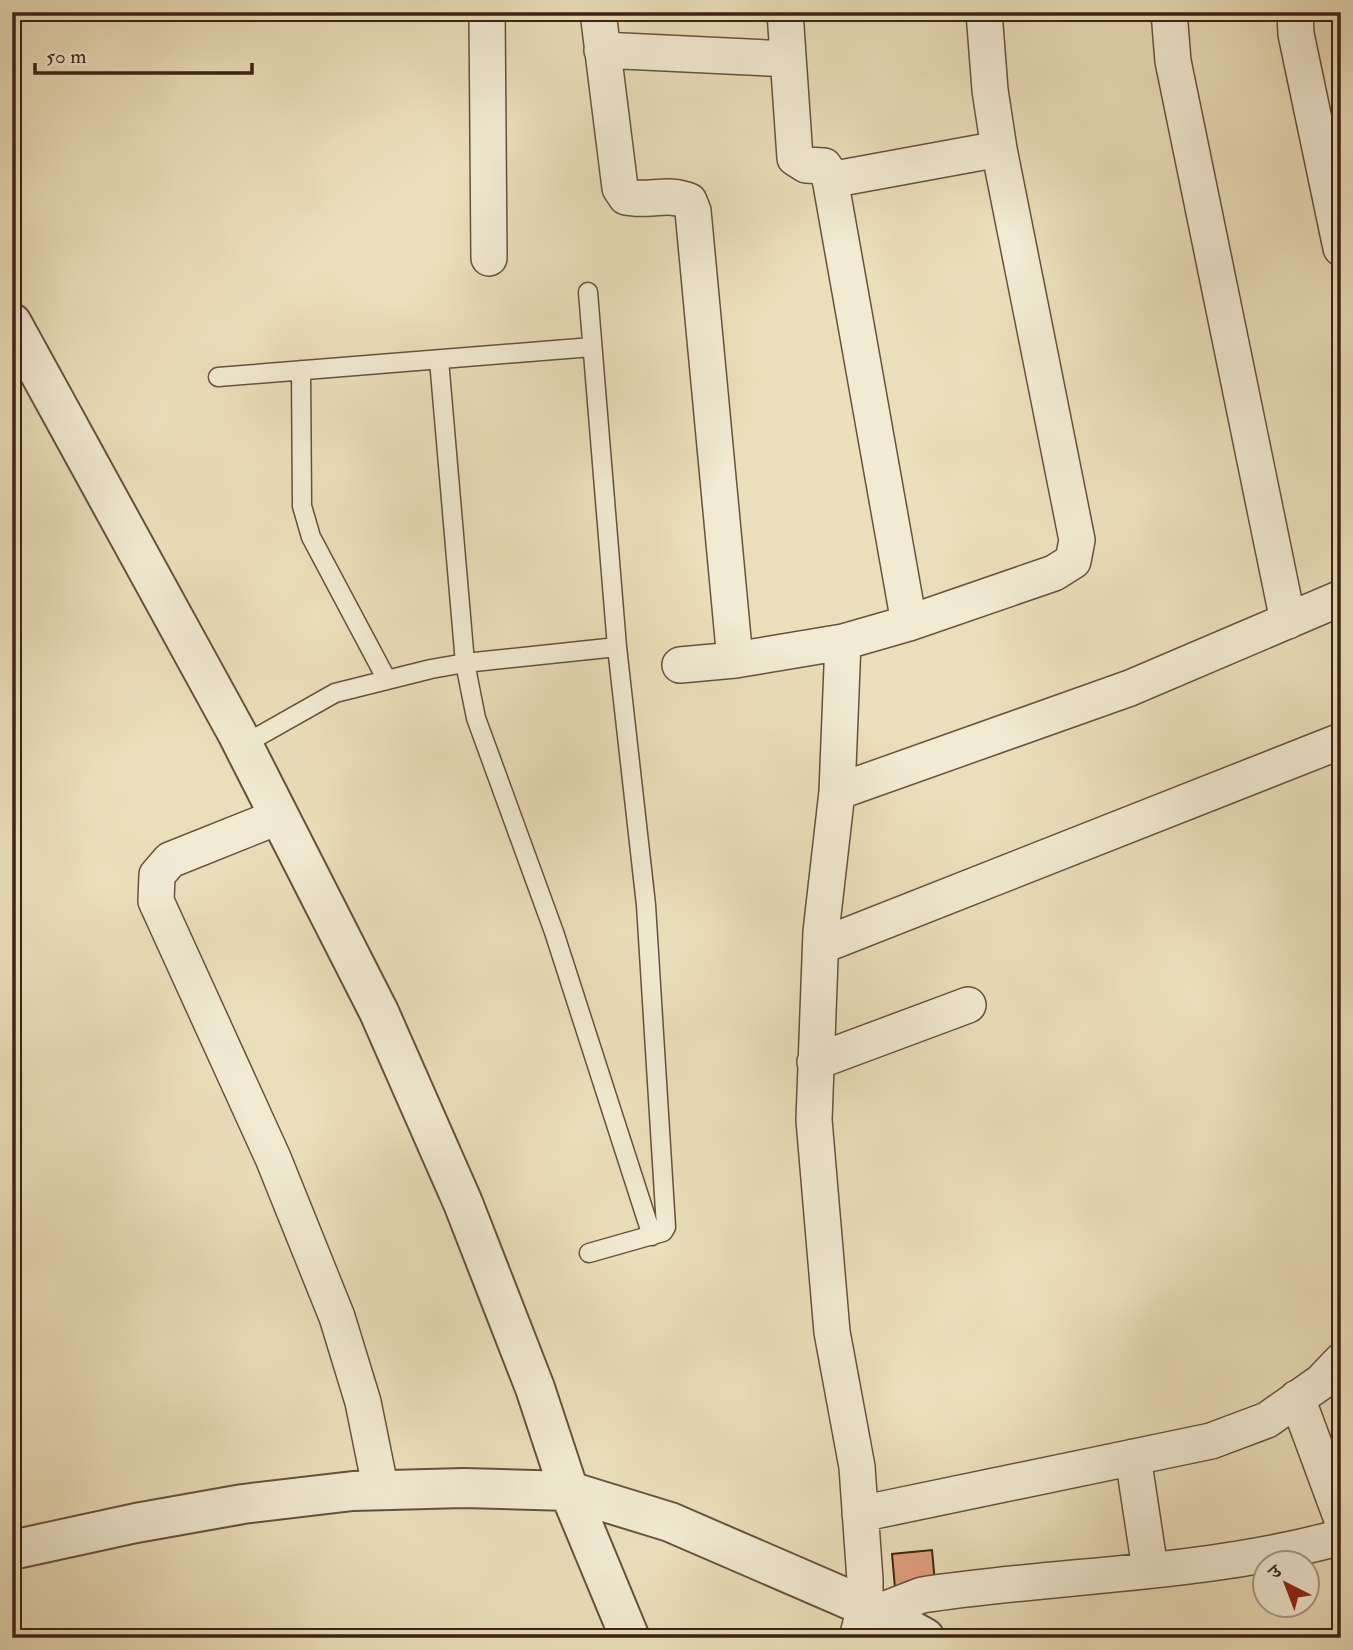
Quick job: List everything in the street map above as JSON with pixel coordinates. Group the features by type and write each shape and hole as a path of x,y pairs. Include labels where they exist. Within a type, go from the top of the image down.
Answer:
{"street":[{"path":"487,12 489,258"},
{"path":"598,12 620,188 626,197 636,199 679,197 689,201 693,211 735,660"},
{"path":"785,12 795,158 806,165 824,166 830,180 909,624"},
{"path":"680,665 735,660 843,642 909,624 1054,573 1073,561 1077,540 999,149 990,90 984,12"},
{"path":"1169,12 1173,61 1289,621"},
{"path":"1295,12 1296,34 1341,248"},
{"path":"602,50 788,59"},
{"path":"830,180 999,149"},
{"path":"12,323 243,745 379,1012 457,1190 535,1388 569,1491 630,1638"},
{"path":"837,792 1130,688 1341,597"},
{"path":"843,642 837,792 821,946 814,1120 832,1332 857,1468 867,1619"},
{"path":"821,946 1341,741"},
{"path":"279,816 170,860 157,875 156,901 273,1158 337,1317 363,1402 380,1491"},
{"path":"815,1062 968,1005"},
{"path":"860,1514 1211,1441 1267,1420 1321,1382 1341,1361"},
{"path":"1297,1398 1341,1517"},
{"path":"1133,1457 1150,1569"},
{"path":"12,1550 136,1523 243,1504 353,1491 464,1488 569,1491 670,1522 867,1619 925,1638"},
{"path":"867,1619 922,1595 1232,1560 1341,1537"}],"lane":[{"path":"588,292 617,647 646,905 667,1227 663,1233 589,1253"},
{"path":"218,377 593,347"},
{"path":"439,360 465,663 476,719 554,932 652,1236"},
{"path":"301,370 302,506 311,537 387,680"},
{"path":"243,745 335,693 465,663 617,647"}],"building":[{"path":"932,1550 935,1583 895,1588 892,1554"}]}
